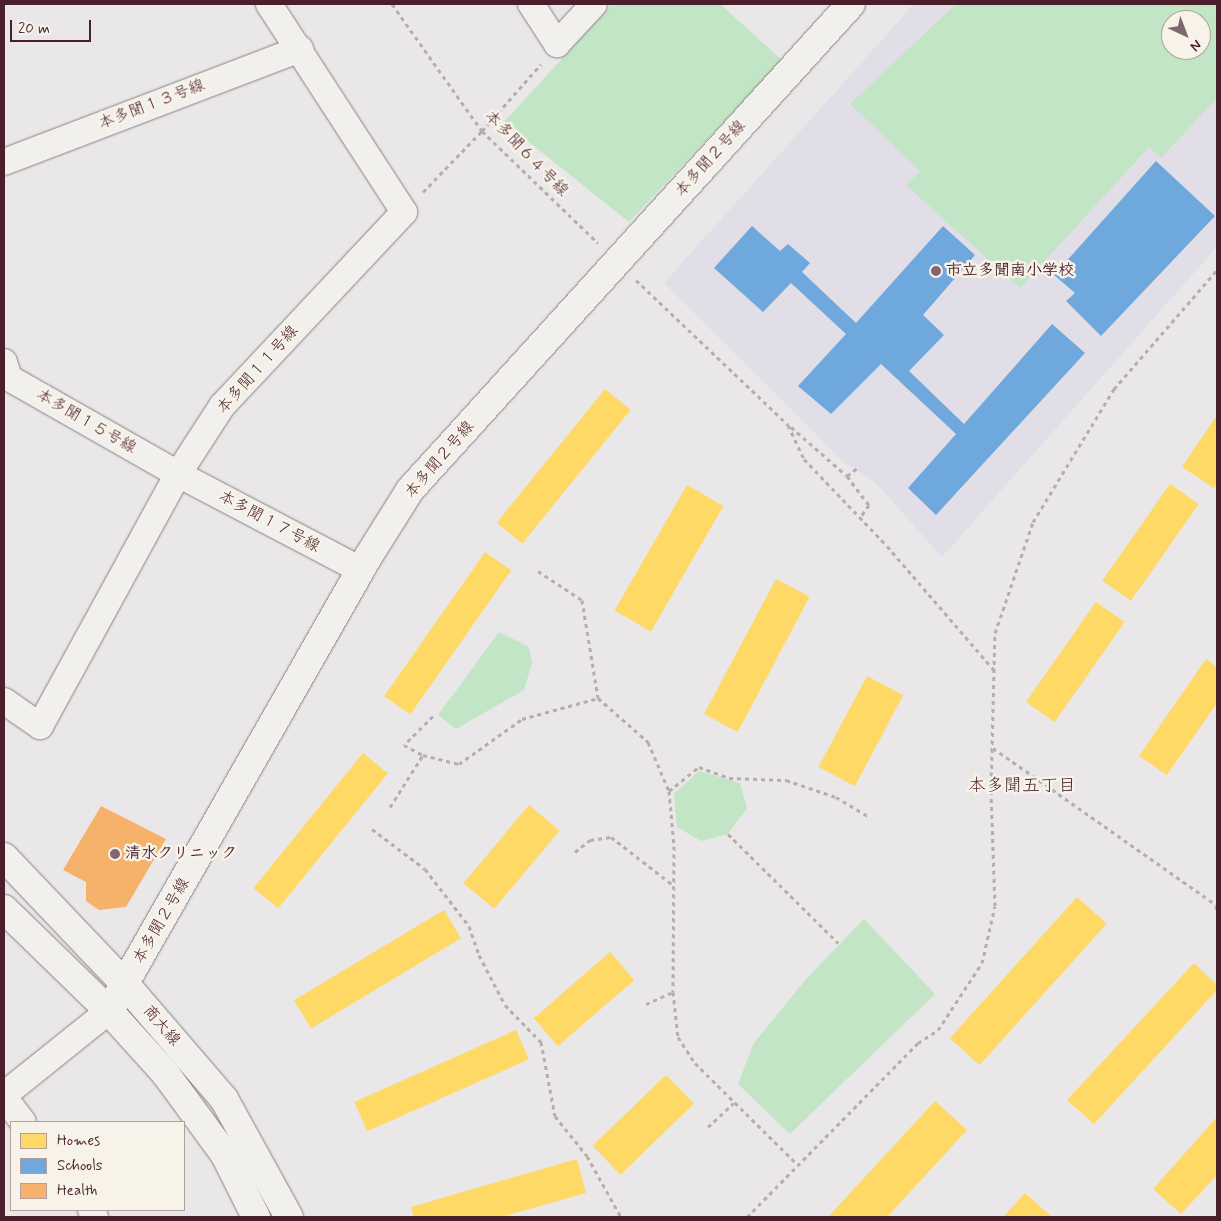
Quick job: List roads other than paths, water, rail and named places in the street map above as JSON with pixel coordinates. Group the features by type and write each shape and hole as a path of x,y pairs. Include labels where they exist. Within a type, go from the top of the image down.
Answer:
{"street":[{"path":"269,4 300,49"},
{"path":"530,4 557,44 594,4"},
{"name":"本多聞２号線","path":"109,1011 361,570 410,490 851,4"},
{"name":"本多聞１３号線","path":"4,162 300,49"},
{"name":"本多聞１１号線","path":"4,701 40,726 178,474 222,406 404,212 300,49"},
{"name":"本多聞１５号線","path":"6,373 178,474"},
{"name":"本多聞１７号線","path":"178,474 361,570"},
{"name":"商大線","path":"4,857 125,984 224,1099 289,1217"},
{"name":"商大線","path":"4,909 109,1011 164,1073 225,1155 256,1217"},
{"path":"22,1121 4,1096 109,1011"}],"place":[{"name":"市立多聞南小学校","path":"936,271"},
{"name":"清水クリニック","path":"115,854"}],"district":[{"name":"本多聞五丁目","path":"1022,786"}]}
